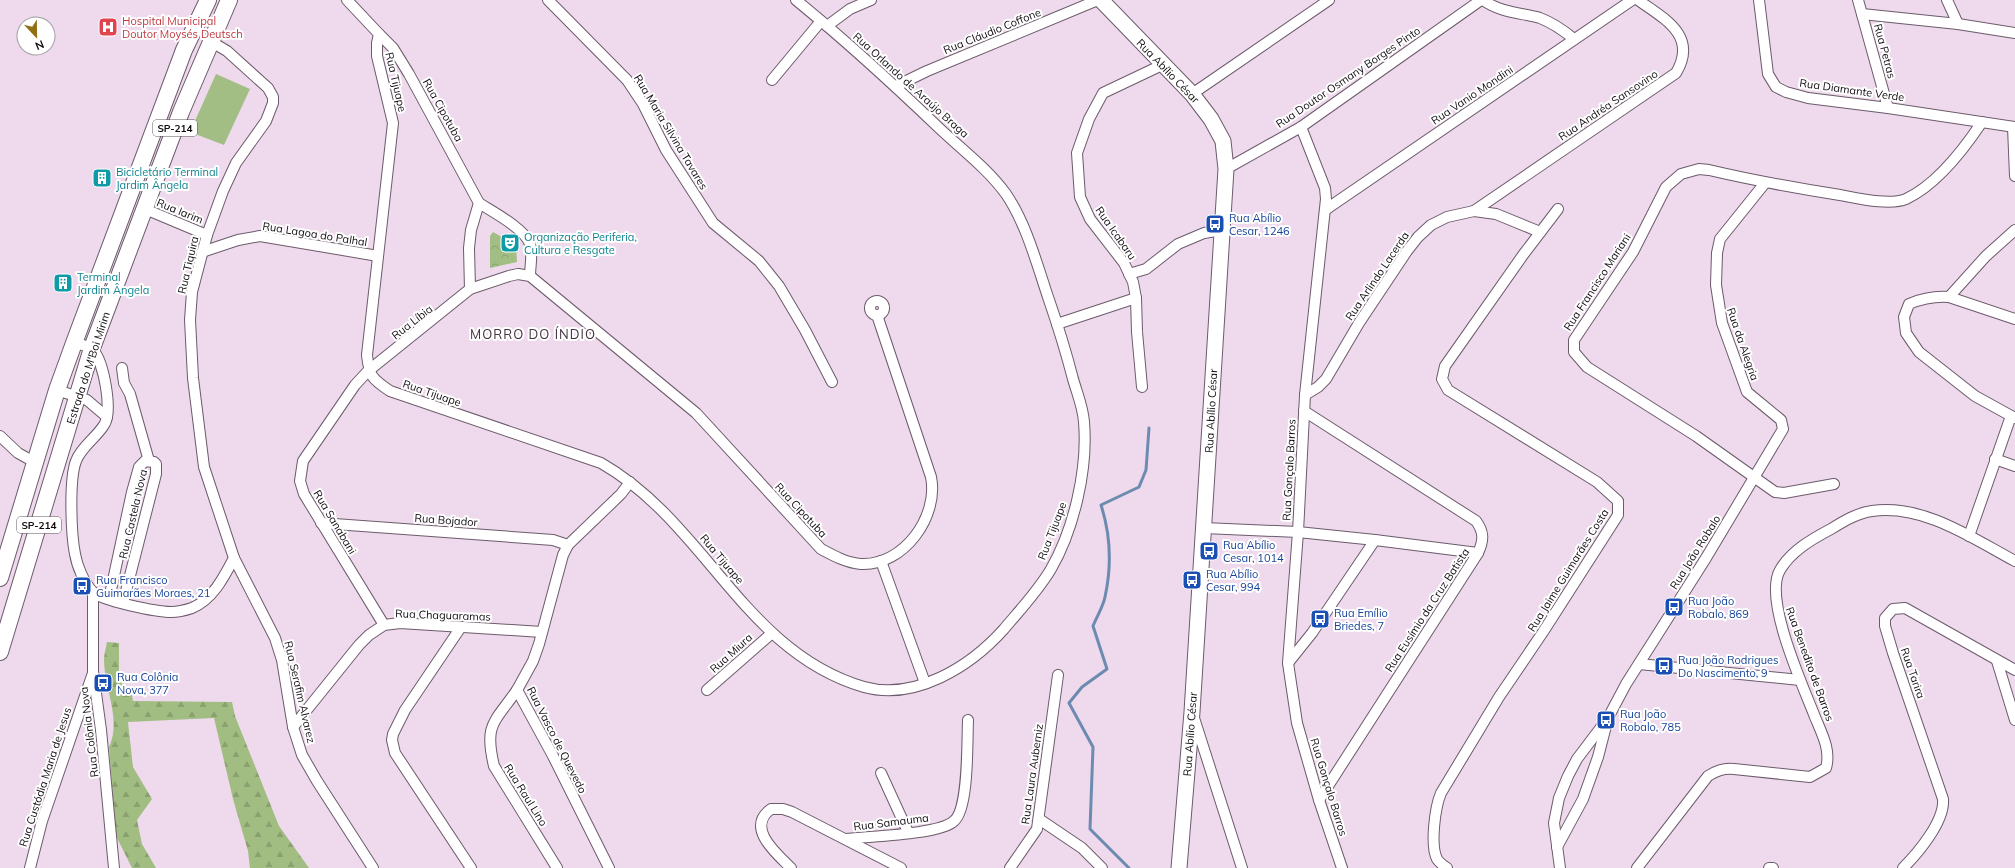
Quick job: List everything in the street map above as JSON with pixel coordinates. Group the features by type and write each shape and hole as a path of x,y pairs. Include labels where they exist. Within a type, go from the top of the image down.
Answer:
{"main road":[{"name":"Estrada do M'Boi Mirim","path":"0,578 57,390 184,50 208,0"},
{"name":"Estrada do M'Boi Mirim","path":"0,652 92,348 200,65 229,0"},
{"name":"Rua Abílio César","path":"1100,0 1192,94 1212,119 1223,141 1226,169 1192,712 1179,868"},
{"path":"192,34 200,37 204,43 200,65"},
{"path":"141,163 144,170 151,174 160,168"}],"street":[{"path":"347,0 379,34"},
{"name":"Rua Maria Silvina Tavares","path":"548,0 626,80 643,104 666,150 713,223 759,262 779,286 806,330 832,382"},
{"name":"Rua Orlando de Araújo Braga","path":"796,0 896,86 983,167 1005,193 1021,222"},
{"path":"772,80 824,23 871,0"},
{"name":"Rua Cláudio Coffone","path":"896,86 927,71 1100,0"},
{"path":"1192,94 1329,0"},
{"path":"1482,0 1499,8 1550,22 1561,28 1574,39"},
{"name":"Rua Doutor Osmany Borges Pinto","path":"1226,169 1301,127 1482,0"},
{"name":"Rua Vanio Mondini","path":"1325,210 1632,0"},
{"name":"Rua Andréa Sansovino","path":"1474,211 1676,73 1682,62 1684,47 1680,36 1670,23 1638,0"},
{"name":"Rua Diamante Verde","path":"1759,0 1768,74 1776,87 1808,98 1888,108 2014,127"},
{"name":"Rua Petras","path":"1858,0 1888,108"},
{"path":"1947,0 1958,24"},
{"path":"1862,14 1958,24 2015,32"},
{"name":"Rua Cipotuba","path":"379,34 393,48 409,74 479,202 513,226 527,239 530,247 530,276 696,413 800,529 821,550 836,558 863,564 881,560 908,544 921,529 928,515 933,486 877,315"},
{"name":"Rua Tijuape","path":"379,34 377,56 393,123 366,354 368,371 378,383 390,391 601,463 630,482 675,523 771,634 793,652 820,670 862,686 888,691 913,688 938,679 959,667 999,635 1024,607 1043,581 1055,561 1067,532 1077,496 1081,474 1084,422 1082,407 1057,324 1021,222"},
{"name":"Rua Tiquira","path":"210,40 227,51 268,88 273,97 273,103 266,121 236,163 207,234 192,292 190,320 193,378 204,467 234,558"},
{"name":"Rua Icabaru","path":"1142,387 1137,332 1136,298 1124,263 1090,219 1080,197 1077,158 1079,145 1097,102 1103,93 1162,65"},
{"name":"Rua Francisco Mariani","path":"1834,484 1780,493 1775,492 1696,436 1587,367 1574,352 1573,345 1577,335 1614,283 1633,252 1662,191 1681,174 1699,169 1709,170 1766,183 1867,199 1900,200 1913,194 1928,184 1964,149 1982,122"},
{"name":"Rua Gonçalo Barros","path":"1301,127 1325,188 1325,210 1305,395 1298,532 1288,664 1297,723 1319,800 1342,868"},
{"path":"2014,127 2015,176"},
{"name":"Rua da Alegria","path":"1766,183 1720,239 1717,253 1716,285 1722,323 1747,392 1779,418"},
{"path":"479,202 469,248 470,289 508,276 518,274 530,276"},
{"name":"Rua Iarim","path":"145,209 207,234"},
{"name":"Rua Jaime Guimarães Costa","path":"1447,868 1439,864 1434,841 1434,824 1438,799 1499,697 1543,632 1618,515 1618,501 1597,482 1448,390 1442,379 1445,366 1540,232 1558,210"},
{"name":"Rua Arlindo Lacerda","path":"1305,395 1318,387 1326,379 1359,323 1418,237 1438,221 1474,211 1496,214 1540,232"},
{"path":"1129,274 1150,267 1178,244 1204,233 1222,230"},
{"path":"1949,297 1986,256 2015,230"},
{"name":"Rua Lagoa do Palhal","path":"202,252 238,240 260,236 378,256"},
{"name":"Rua Líbia","path":"368,371 470,289"},
{"path":"1969,536 1995,458 2013,417 1974,396 1919,352 1906,333 1904,317 1909,304 1924,298 1949,297 2015,319"},
{"path":"1057,324 1136,298"},
{"path":"74,343 92,348 102,366 107,398 107,417 105,424 81,452 74,471 75,554 86,582 93,593 123,603 173,612 192,608 214,592 234,558"},
{"path":"122,368 124,382 130,394 149,461"},
{"name":"Rua Sanabani","path":"368,371 355,384 303,461 300,481 304,494 384,625"},
{"path":"57,390 78,396 96,406 107,417"},
{"name":"Rua Eusímio da Cruz Batista","path":"1304,411 1476,521 1483,534 1483,543 1478,553 1319,800"},
{"name":"Rua João Robalo","path":"1560,868 1554,823 1555,814 1565,783 1577,759 1608,718 1626,684 1755,478 1783,429 1783,423 1779,418"},
{"path":"0,436 18,453 36,463"},
{"path":"1995,458 2015,466"},
{"name":"Rua Castela Nova","path":"109,599 139,467 145,461 149,461 156,464 156,474 123,603"},
{"name":"Rua Vasco de Quevedo","path":"609,868 517,690 533,661 563,555 568,545 621,494 630,482"},
{"name":"Rua Benedito de Barros","path":"1637,868 1708,776 1715,772 1726,768 1810,777 1826,768 1828,760 1826,744 1800,680 1779,615 1775,592 1779,571 1791,556 1802,546 1855,516 1872,511 1898,510 1925,516 1969,536 2015,562"},
{"name":"Rua Bojador","path":"321,523 553,540 568,545"},
{"path":"1204,528 1298,532 1478,553"},
{"path":"1288,664 1312,633 1375,540"},
{"name":"Rua Serafim Alvarez","path":"234,558 275,638 282,660 293,727 302,755 373,868"},
{"path":"881,560 926,683"},
{"name":"Rua Colônia Nova","path":"93,593 93,671 102,738 114,868"},
{"name":"Rua Tarira","path":"1903,868 1934,827 1942,812 1943,799 1884,626 1885,618 1893,609 1905,608 1996,661 2015,670"},
{"name":"Rua Chaguaramas","path":"293,727 359,645 369,635 384,625 400,623 542,632"},
{"path":"461,626 405,710 393,734 392,740 395,753 471,868"},
{"name":"Rua Miura","path":"707,690 771,634"},
{"path":"1996,661 2015,720"},
{"path":"1639,664 1800,680"},
{"name":"Rua Custódia Maria de Jesus","path":"30,868 42,821 93,671"},
{"name":"Rua Laura Auberniz","path":"1010,868 1036,832 1058,674"},
{"name":"Rua Raul Lino","path":"517,690 491,727 489,737 494,766 557,868"},
{"path":"1192,712 1242,868"},
{"name":"Rua João Robalo","path":"1557,847 1583,799 1598,757 1608,718"},
{"name":"Rua Samauma","path":"846,839 926,831 946,826 954,821 959,813 966,782 968,720"},
{"path":"881,773 908,832"},
{"path":"791,868 764,839 762,824 771,809 783,809 792,812 901,868"},
{"path":"1039,818 1082,848 1102,868"}],"green space":[{"path":"216,74 250,89 224,145 190,132"},
{"path":"493,232 516,245 517,262 490,268 490,236"},
{"path":"107,642 119,643 119,681 131,691 133,701 232,702 235,716 279,826 309,868 250,868 248,851 233,799 214,718 128,722 133,767 152,799 137,820 142,844 156,868 132,868 116,836 109,747 113,737 114,726 104,660"}],"waterway":[{"path":"1129,868 1090,829 1093,747 1069,703 1082,687 1107,669 1093,626 1104,601 1109,573 1109,539 1101,505 1139,487 1146,470 1149,428"}],"place":[{"name":"Hospital Municipal Doutor Moysés Deutsch","path":"108,27"},
{"name":"Bicicletário Terminal Jardim Ângela","path":"102,178"},
{"name":"Rua Abílio Cesar, 1246","path":"1215,224"},
{"name":"Organização Periferia, Cultura e Resgate","path":"510,243"},
{"name":"Terminal Jardim Ângela","path":"63,283"},
{"name":"Rua Abílio Cesar, 1014","path":"1209,551"},
{"name":"Rua Abílio Cesar, 994","path":"1192,580"},
{"name":"Rua Francisco Guimarães Moraes, 21","path":"82,586"},
{"name":"Rua João Robalo, 869","path":"1674,607"},
{"name":"Rua Emílio Briedes, 7","path":"1320,619"},
{"name":"Rua João Rodrigues Do Nascimento, 9","path":"1664,666"},
{"name":"Rua Colônia Nova, 377","path":"103,683"},
{"name":"Rua João Robalo, 785","path":"1606,720"}],"district":[{"name":"MORRO DO ÍNDIO","path":"533,334"}]}
